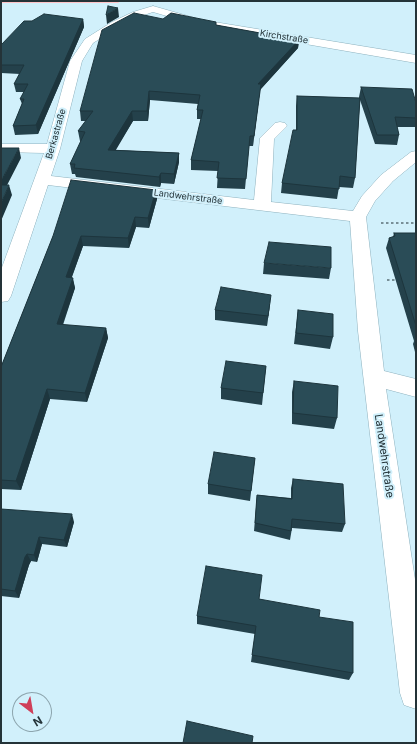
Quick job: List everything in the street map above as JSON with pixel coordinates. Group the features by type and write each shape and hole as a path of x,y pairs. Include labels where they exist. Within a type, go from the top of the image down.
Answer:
{"street":[{"name":"Kirchstraße","path":"153,10 201,23 416,59"},
{"name":"Berkastraße","path":"1,296 53,148 76,61 89,41 123,20 137,14 153,10"},
{"path":"262,206 267,138 280,126"},
{"path":"1,148 53,148"},
{"path":"358,220 368,199 387,178 416,155"},
{"name":"Landwehrstraße","path":"42,180 262,206 358,220 374,377 416,693"},
{"path":"374,377 416,388"}],"path":[{"path":"358,220 416,223"},
{"path":"363,280 401,280"}],"shaded area":[{"path":"1,1 121,1 118,3 1,3"}],"building":[{"path":"108,6 118,8 106,15"},
{"path":"134,13 163,19 171,13 216,22 216,25 299,40 258,84 261,84 254,136 250,136 246,179 217,178 219,162 191,160 203,110 197,110 200,95 149,91 147,111 132,111 108,150 179,153 174,174 161,173 159,177 74,168 75,164 70,164 85,132 78,131 93,111 80,111 102,30"},
{"path":"44,14 83,19 36,125 13,126 24,99 20,99 28,84 14,84 24,65 1,65 1,45 24,21 32,21"},
{"path":"361,87 412,89 416,103 416,118 395,117 399,135 377,135"},
{"path":"297,96 360,98 355,178 340,176 339,189 282,183 293,130 297,130"},
{"path":"1,148 19,148 1,181"},
{"path":"71,180 156,190 148,218 135,217 128,238 81,236 66,277 73,278 57,324 106,328 85,393 47,389 16,481 1,480 1,367 53,236"},
{"path":"1,185 9,185 1,203"},
{"path":"394,233 416,233 416,326 389,238 395,236"},
{"path":"269,242 331,247 331,268 264,263"},
{"path":"221,287 271,295 268,316 215,310"},
{"path":"298,310 333,314 333,337 296,333"},
{"path":"226,361 266,366 263,393 221,388"},
{"path":"294,381 338,386 337,418 293,413"},
{"path":"214,452 255,458 251,491 208,484"},
{"path":"293,479 343,484 345,524 292,519 291,531 255,523 257,495 292,499"},
{"path":"1,509 72,514 64,540 39,537 34,555 27,554 25,557 15,591 1,589"},
{"path":"206,566 262,575 259,599 320,610 319,617 353,622 353,673 252,655 256,626 197,616"},
{"path":"187,721 253,736 252,743 183,743"}]}
